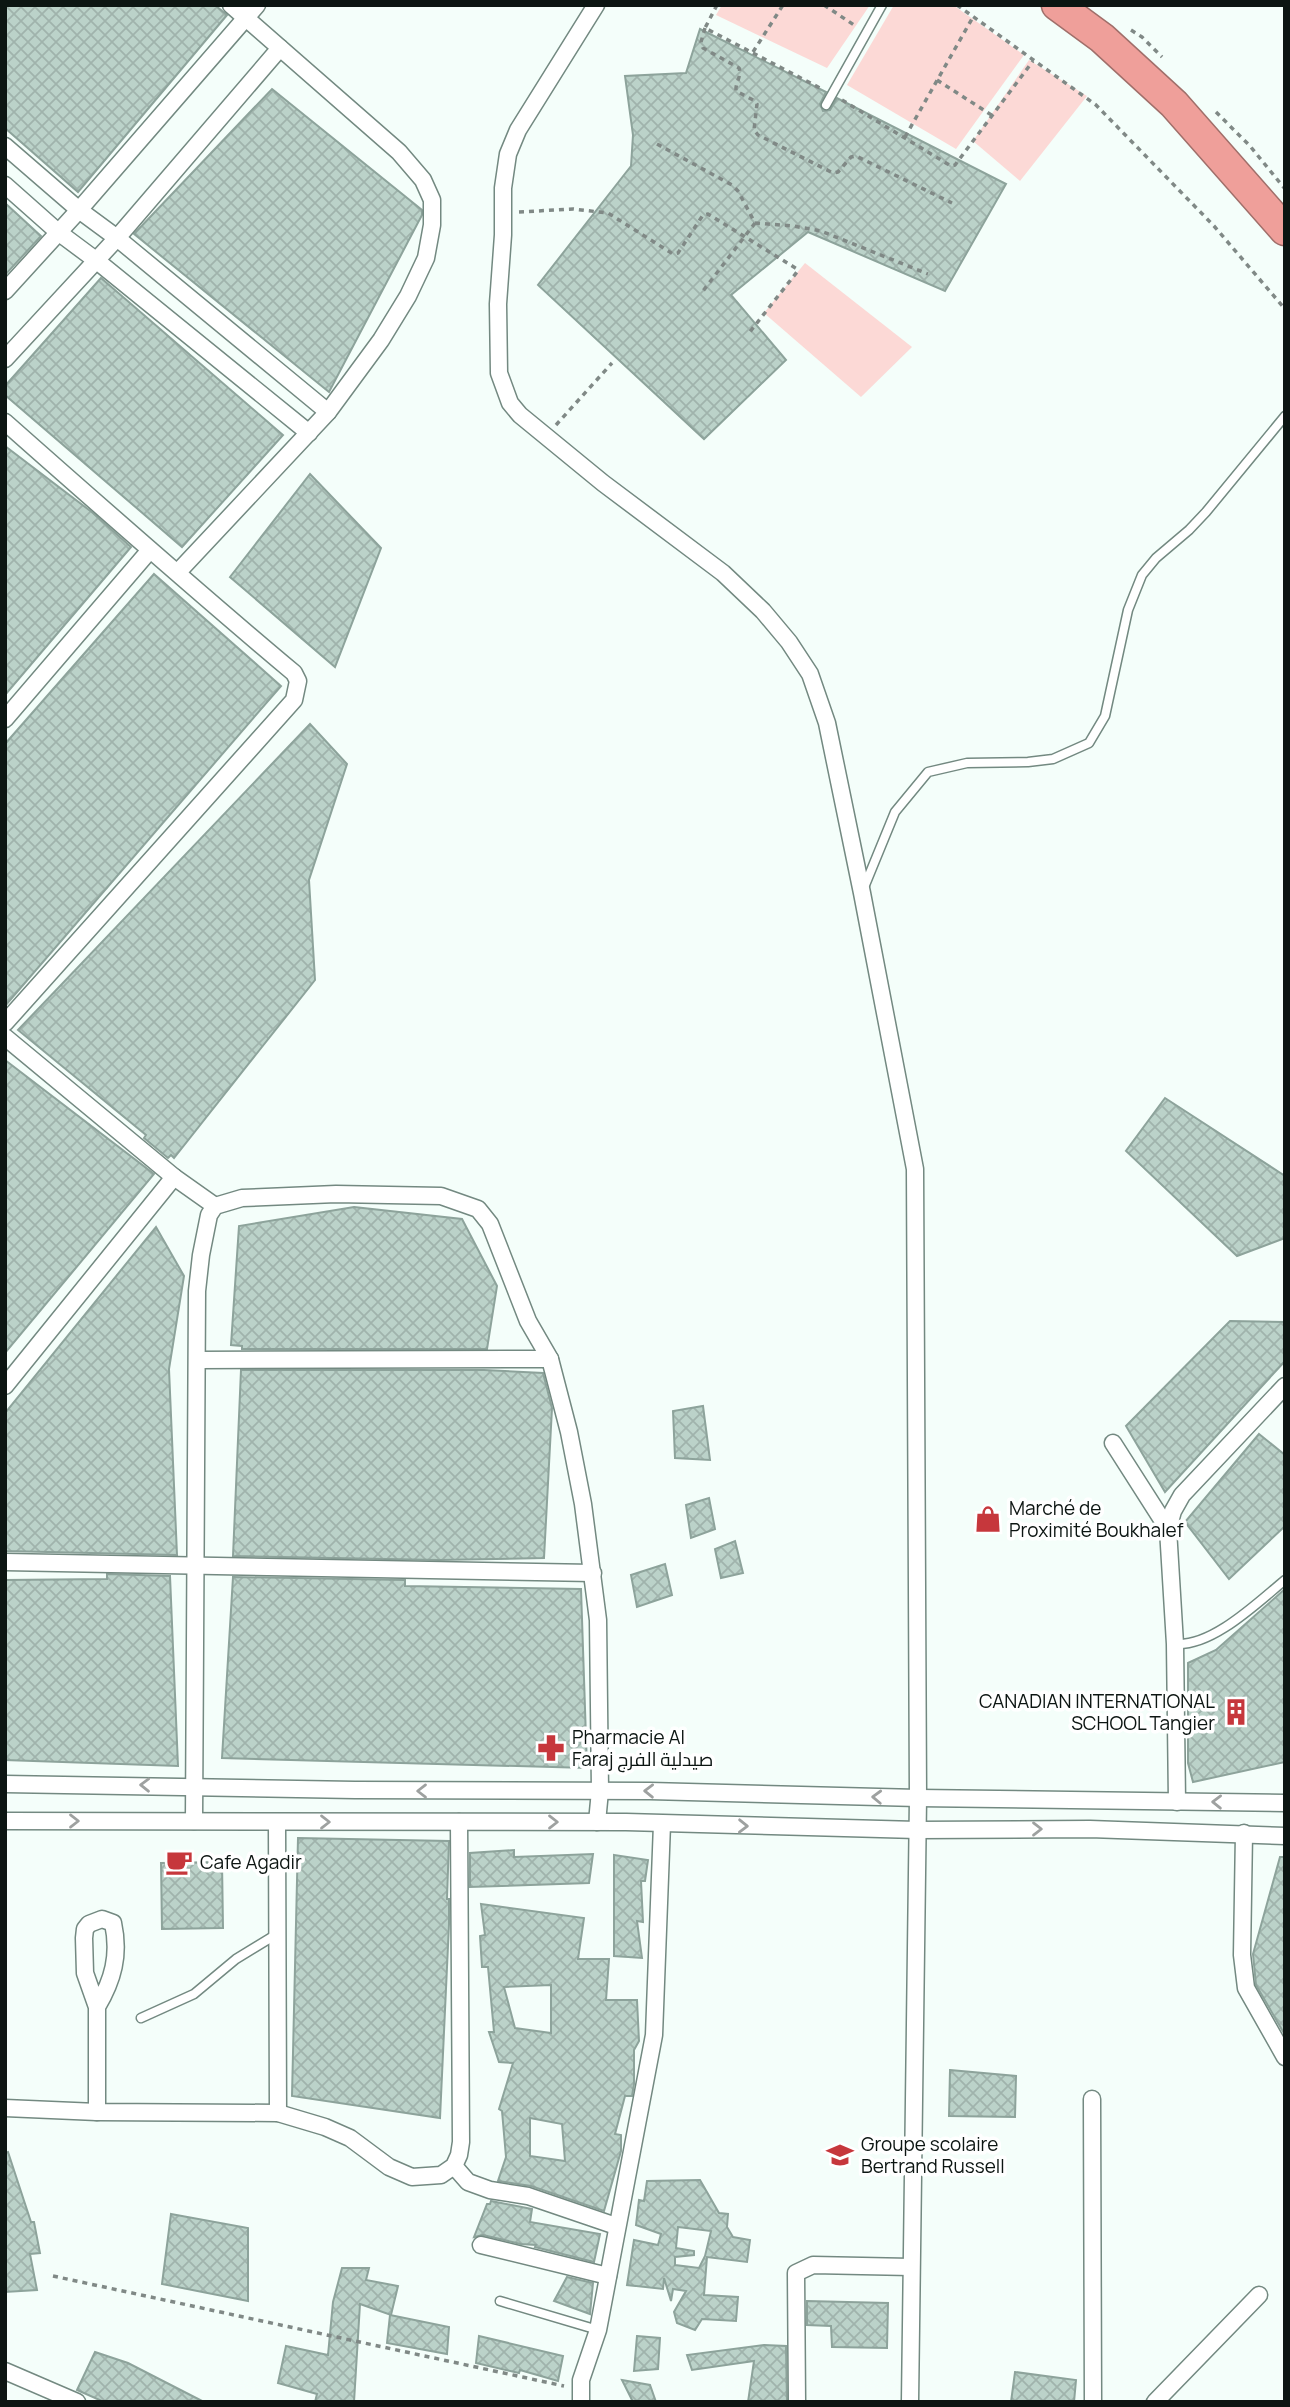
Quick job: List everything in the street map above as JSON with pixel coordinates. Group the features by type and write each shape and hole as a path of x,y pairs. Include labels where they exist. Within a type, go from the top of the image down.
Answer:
{"highway":[{"path":"1057,5 1102,38 1174,104 1285,230"}],"street":[{"path":"178,572 328,412 381,340 408,296 426,258 432,225 432,200 423,180 399,152 280,48 251,11 232,5"},
{"path":"596,5 518,130 508,154 503,188 498,304 499,373 510,403 545,436 723,573 763,611 789,642 810,674 827,723 915,1169 918,1798 910,2402"},
{"path":"5,291 79,211 251,11"},
{"path":"5,359 97,261 280,48"},
{"path":"5,146 79,211 117,238 328,412"},
{"path":"5,185 58,232 309,433"},
{"path":"5,422 149,550 294,673 298,681 294,700 5,1023"},
{"path":"5,719 149,550"},
{"path":"5,1037 174,1178 215,1206"},
{"path":"5,1385 174,1178"},
{"path":"194,1821 197,1291 209,1215 215,1206 242,1198 408,1194 441,1196 478,1209 490,1224 528,1321 550,1359 571,1444 593,1573 598,1620 600,1791 597,1822"},
{"path":"198,1360 550,1359"},
{"path":"1177,1802 1174,1644 1168,1529 1173,1511 1182,1495 1285,1385"},
{"path":"1113,1443 1168,1529"},
{"path":"5,1562 593,1573"},
{"path":"5,1784 1285,1803"},
{"path":"5,1821 597,1822 917,1830 1090,1829 1285,1836"},
{"path":"277,1822 278,2113"},
{"path":"5,2108 97,2112 278,2113 325,2127 350,2138 389,2167 412,2177 440,2175 454,2166 461,2142 459,1822"},
{"path":"581,2402 581,2380 598,2330 654,2035 662,1824"},
{"path":"1244,1833 1242,1955 1246,1988 1285,2057"},
{"path":"97,2007 108,1989 115,1965 113,1923 102,1919 89,1924 83,1937 85,1973 97,2007 97,2112"},
{"path":"1093,2099 1093,2402"},
{"path":"454,2166 468,2182 490,2190 528,2196 616,2226"},
{"path":"481,2245 608,2276"},
{"path":"797,2402 796,2273 813,2265 911,2267"},
{"path":"1155,2402 1259,2295"},
{"path":"5,2371 77,2402"}],"lane":[{"path":"826,105 883,5"},
{"path":"862,893 895,813 928,772 967,762 1028,762 1052,759 1089,743 1105,716 1128,610 1142,575 1156,558 1206,512 1285,416"},
{"path":"1174,1644 1196,1642 1237,1620 1285,1580"},
{"path":"141,2018 194,1994 236,1959 277,1934"},
{"path":"500,2301 598,2330"}],"path":[{"path":"718,5 705,28 701,45 739,68 736,91 755,100 757,104 754,130 758,135 833,173 838,172 851,157 860,158 952,203"},
{"path":"752,52 783,5"},
{"path":"824,5 866,34"},
{"path":"957,5 1096,105 1214,226 1285,309"},
{"path":"905,138 973,17"},
{"path":"705,28 832,94 951,166 955,165 1034,60"},
{"path":"937,80 993,116"},
{"path":"657,144 732,185 755,223"},
{"path":"503,213 573,209 608,213 673,254 678,253 704,215 708,214 797,268 797,272 749,333"},
{"path":"704,291 755,223"},
{"path":"755,223 821,231 928,274"},
{"path":"545,436 612,363"},
{"path":"53,2276 569,2387 581,2380"}],"shaded area":[{"path":"722,5 870,5 827,68 716,15"},
{"path":"894,5 953,5 1024,55 956,149 847,85"},
{"path":"1029,60 1087,96 1020,181 973,141"},
{"path":"805,263 912,347 861,397 764,313"}],"building":[{"path":"5,5 215,5 227,15 78,192 5,128"},
{"path":"700,29 826,92 820,104 823,111 830,110 837,98 1006,184 945,291 808,232 731,295 786,360 704,439 538,285 631,166 633,135 625,76 686,73"},
{"path":"272,89 422,210 422,215 329,392 134,234"},
{"path":"5,203 41,236 5,275"},
{"path":"101,278 283,435 182,547 5,395 5,386"},
{"path":"5,446 93,513 131,547 5,695"},
{"path":"310,474 381,548 335,667 230,577"},
{"path":"154,574 281,686 5,1006 5,744"},
{"path":"310,724 347,764 309,880 315,980 174,1158 171,1155 168,1158 144,1138 146,1135 18,1030"},
{"path":"5,1060 154,1174 5,1353"},
{"path":"1165,1098 1285,1176 1285,1238 1237,1256 1126,1151"},
{"path":"354,1207 462,1219 497,1286 487,1349 242,1349 242,1346 231,1345 239,1226"},
{"path":"156,1227 184,1276 169,1369 177,1555 5,1551 5,1413"},
{"path":"1230,1321 1285,1322 1285,1361 1165,1492 1126,1426"},
{"path":"241,1370 484,1370 543,1373 552,1408 544,1558 439,1560 233,1556"},
{"path":"703,1406 710,1460 675,1458 673,1411"},
{"path":"1259,1434 1285,1455 1285,1526 1229,1579 1185,1522"},
{"path":"709,1498 715,1529 691,1538 686,1505"},
{"path":"735,1541 743,1573 721,1578 715,1549"},
{"path":"665,1564 672,1595 637,1607 631,1575"},
{"path":"107,1574 170,1576 178,1766 5,1760 5,1580 107,1579"},
{"path":"233,1577 405,1580 405,1586 581,1589 587,1768 222,1758"},
{"name":"CANADIAN INTERNATIONAL SCHOOL Tangier","path":"1285,1589 1285,1762 1193,1782 1188,1763 1188,1663 1216,1650"},
{"path":"298,1838 449,1841 449,1924 440,2118 292,2096"},
{"path":"514,1850 514,1857 593,1854 589,1883 470,1887 470,1853"},
{"path":"614,1855 648,1860 645,1881 641,1881 643,1922 637,1921 642,1958 614,1956"},
{"path":"1280,1857 1285,1857 1285,2035 1256,1985 1253,1954"},
{"path":"222,1862 223,1928 162,1929 161,1863"},
{"path":"481,1904 584,1918 578,1959 609,1959 606,2000 637,2000 639,2041 634,2050 634,2084 632,2096 625,2096 615,2134 621,2135 621,2151 604,2211 531,2186 498,2181 506,2157 502,2111 499,2109 513,2063 499,2062 489,2032 494,2032 488,1967 482,1967 480,1936 485,1935","holes":["551,1985 551,2033 515,2028 504,1987","530,2118 562,2124 565,2161 530,2156"]},
{"path":"950,2070 1016,2076 1015,2117 949,2116"},
{"path":"8,2152 31,2222 34,2222 40,2253 30,2254 37,2290 5,2292 5,2153"},
{"path":"700,2180 719,2213 728,2214 727,2227 733,2237 750,2240 747,2262 707,2257 704,2295 738,2297 736,2321 702,2319 695,2330 677,2323 674,2312 686,2291 673,2289 671,2301 664,2278 663,2289 627,2285 634,2240 658,2245 661,2234 636,2225 639,2200 644,2201 647,2181","holes":["678,2227 711,2231 699,2268 675,2265 675,2257 694,2255 694,2251 676,2248"]},
{"path":"491,2201 532,2209 530,2222 600,2234 594,2262 535,2247 536,2245 483,2235 474,2237 487,2204"},
{"path":"171,2214 248,2228 248,2301 162,2284"},
{"path":"342,2268 369,2268 366,2280 398,2286 391,2315 360,2304 354,2402 315,2402 317,2394 278,2383 286,2346 328,2355 333,2302"},
{"path":"567,2277 593,2283 590,2314 554,2301"},
{"path":"807,2301 888,2303 887,2348 832,2347 831,2326 807,2325"},
{"path":"390,2315 449,2327 447,2354 387,2343"},
{"path":"479,2336 563,2356 558,2381 520,2370 519,2373 476,2363"},
{"path":"637,2336 660,2338 658,2369 634,2371"},
{"path":"764,2345 786,2346 787,2402 748,2402 754,2361 692,2370 687,2355"},
{"path":"95,2352 128,2363 204,2402 104,2402 77,2390"},
{"path":"1015,2372 1076,2380 1074,2402 1011,2402"},
{"path":"622,2380 650,2385 656,2402 633,2402"}],"place":[{"name":"Marché de Proximité Boukhalef","path":"988,1519"},
{"name":"CANADIAN INTERNATIONAL SCHOOL Tangier","path":"1236,1712"},
{"name":"Pharmacie Al Faraj صيدلية الفرج","path":"551,1748"},
{"name":"Cafe Agadir","path":"179,1862"},
{"name":"Groupe scolaire Bertrand Russell","path":"840,2155"}]}
